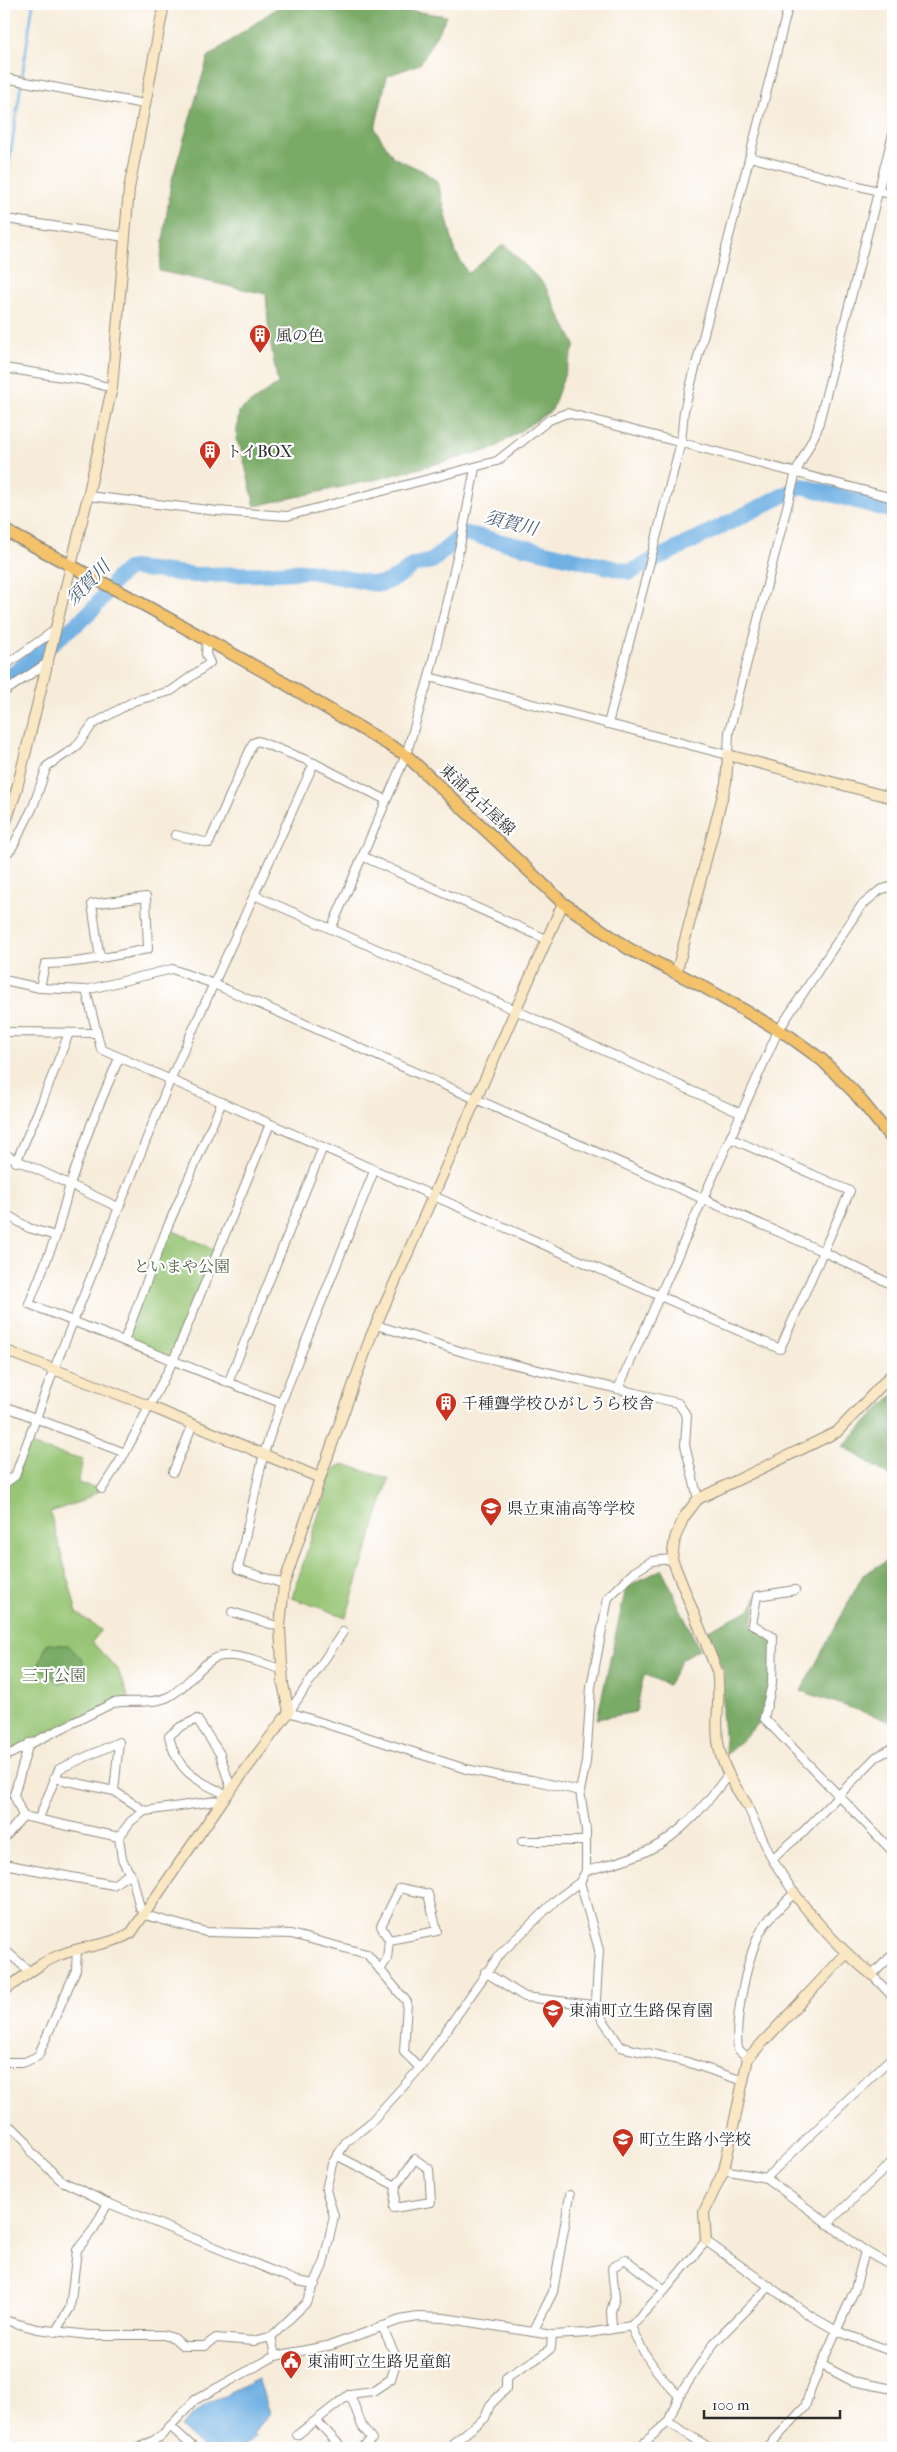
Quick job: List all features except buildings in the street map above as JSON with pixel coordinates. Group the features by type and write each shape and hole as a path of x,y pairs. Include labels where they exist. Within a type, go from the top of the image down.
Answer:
{"main road":[{"name":"東浦名古屋線","path":"4,530 126,595 406,755 563,903 629,950 789,1036 822,1060 854,1092 893,1140"}],"street":[{"path":"4,827 16,792 56,630 112,388 129,189 164,4"},
{"path":"608,724 681,442 684,411 789,4"},
{"path":"4,78 29,81 144,104"},
{"path":"676,974 726,782 729,732 796,472 817,430 893,134"},
{"path":"750,157 893,195"},
{"path":"13,220 125,238"},
{"path":"4,368 82,380 112,388"},
{"path":"88,496 217,511 287,516 497,461 549,420 567,413 893,498"},
{"path":"331,929 364,857 406,755 429,677 461,541 475,468"},
{"path":"4,666 56,630"},
{"path":"4,857 12,848 33,807 47,766 75,748 93,724 134,701 171,691 210,663 206,654 207,641"},
{"path":"4,692 47,663"},
{"path":"429,677 893,798"},
{"path":"175,834 209,842 253,744 258,741 314,763 386,800"},
{"path":"4,1484 15,1476 72,1321 171,1078 314,763"},
{"path":"364,857 546,939"},
{"path":"618,1389 778,1031 860,906 880,890 893,886"},
{"path":"254,895 516,1010 740,1113"},
{"path":"40,988 45,964 81,963 148,949 146,897 92,904 100,959"},
{"path":"290,1712 283,1684 284,1670 280,1627 284,1584 320,1478 376,1325 563,903"},
{"path":"4,980 40,988 86,990 172,969 214,984 824,1252 893,1285"},
{"path":"86,990 101,1049 171,1078 374,1171 659,1294 780,1349 850,1191 730,1138"},
{"path":"4,1032 96,1033"},
{"path":"16,1162 69,1033"},
{"path":"119,1058 92,1122 70,1184 56,1236 29,1304 281,1403"},
{"path":"124,1341 167,1228 222,1102"},
{"path":"102,1490 125,1453 174,1360 270,1124"},
{"path":"228,1383 323,1147"},
{"path":"4,1154 16,1162 70,1184 118,1207"},
{"path":"284,1584 238,1569 264,1453 281,1403 374,1171"},
{"path":"4,1213 29,1228 56,1236"},
{"path":"376,1325 466,1354 678,1403 687,1416 685,1445 698,1499"},
{"path":"4,1350 149,1406 320,1478"},
{"path":"893,1373 837,1432 698,1499 684,1517 675,1538 672,1559 717,1671 720,1688 718,1742 728,1775 747,1805 772,1859 794,1893 817,1923 846,1954 872,1975 893,1997"},
{"path":"4,1406 125,1453"},
{"path":"173,1472 193,1424"},
{"path":"4,2320 55,2332 89,2336 164,2335 174,2338 182,2346 205,2346 216,2338 253,2341 271,2336 306,2303 323,2265 334,2216 326,2190 332,2164 346,2142 369,2124 420,2068 485,1972 499,1955 557,1899 580,1882 586,1871 586,1830 580,1791 586,1762 591,1687 608,1598 634,1572 652,1561 672,1559"},
{"path":"795,1590 757,1596 752,1624 773,1637 772,1684 764,1718 893,1852"},
{"path":"232,1612 280,1627"},
{"path":"4,1991 44,1962 77,1949 119,1941 131,1933 227,1795 290,1712 343,1632"},
{"path":"4,1757 113,1703 130,1700 148,1702 168,1697 191,1681 214,1659 237,1656 284,1670"},
{"path":"290,1712 466,1769 532,1780 580,1791"},
{"path":"197,1719 220,1754 227,1795 196,1780 184,1770 173,1754 169,1736 180,1727 197,1719"},
{"path":"39,1818 59,1769 119,1742 114,1791"},
{"path":"23,1816 14,1795 30,1743"},
{"path":"772,1859 801,1834 876,1757 893,1748"},
{"path":"586,1871 650,1850 667,1839 708,1801 728,1775"},
{"path":"54,1778 114,1791 145,1811"},
{"path":"227,1795 145,1811 131,1821 118,1837 122,1859 130,1873 140,1908 145,1915 206,1932 291,1934 367,1954 407,2002 404,2052 420,2068"},
{"path":"23,1816 39,1818 118,1837"},
{"path":"4,1838 23,1816"},
{"path":"522,1841 585,1841"},
{"path":"4,1864 112,1885 130,1873"},
{"path":"580,1882 599,1950 596,2000 593,2004"},
{"path":"380,1970 387,1959 389,1940 380,1926 400,1888 428,1894 437,1931 389,1940"},
{"path":"748,2058 738,2049 736,2032 752,1955 757,1938 766,1924 794,1893"},
{"path":"4,1949 30,1972"},
{"path":"4,2062 24,2062 38,2056 76,1970 77,1949"},
{"path":"143,2447 160,2437 195,2400 275,2356 332,2345 400,2320 426,2318 552,2335 589,2333 631,2326 665,2290 706,2241 704,2212 724,2170 748,2058 846,1954"},
{"path":"872,1975 893,1954"},
{"path":"485,1972 525,1997 593,2004"},
{"path":"593,2004 620,2047 687,2062 743,2081"},
{"path":"766,2178 893,2056"},
{"path":"4,2126 13,2128 26,2141 31,2152 62,2181 108,2203 297,2281 315,2284"},
{"path":"338,2156 396,2186"},
{"path":"415,2159 428,2169 431,2202 394,2208 396,2186 415,2159"},
{"path":"827,2224 893,2161"},
{"path":"724,2170 766,2178 865,2251 893,2267"},
{"path":"533,2332 553,2292 570,2195"},
{"path":"55,2332 70,2308 77,2250 93,2230 108,2203"},
{"path":"706,2241 809,2315 837,2331 893,2352"},
{"path":"767,2448 805,2407 855,2289 865,2251"},
{"path":"612,2328 611,2311 615,2298 612,2268 625,2259 665,2290"},
{"path":"638,2448 668,2422 679,2396 714,2343 770,2286"},
{"path":"297,2435 350,2394 373,2391 391,2379 397,2359 382,2326"},
{"path":"631,2326 640,2348 659,2376 679,2396"},
{"path":"447,2448 485,2418 490,2405 506,2389 506,2378 551,2348 552,2335"},
{"path":"271,2336 275,2356"},
{"path":"822,2365 852,2381 893,2389"},
{"path":"350,2394 362,2426 372,2438 361,2448"},
{"path":"317,2421 342,2448"},
{"path":"668,2422 710,2448"},
{"path":"170,2426 194,2448"}],"green space":[{"path":"282,4 365,4 447,16 420,64 387,76 375,129 393,157 423,171 438,182 455,251 468,274 504,244 544,284 575,345 552,410 493,449 378,479 255,506 241,449 236,440 239,411 278,384 269,335 266,294 159,271 171,183 208,57"},
{"name":"といまや公園","path":"167,1228 218,1251 173,1361 124,1341"},
{"path":"893,1395 893,1478 843,1446"},
{"name":"三丁公園","path":"26,1444 83,1460 78,1483 102,1489 82,1501 50,1512 77,1613 101,1630 92,1642 118,1670 130,1700 113,1703 4,1757 4,1484 15,1476"},
{"path":"343,1464 389,1479 346,1617 292,1598 333,1470"},
{"path":"893,1557 893,1722 801,1691 863,1575"},
{"path":"662,1569 699,1649 682,1659 668,1685 644,1674 636,1712 597,1719 626,1588"},
{"path":"757,1596 752,1624 773,1637 772,1684 764,1718 726,1755 722,1712 724,1673 708,1630 751,1609"},
{"path":"47,1644 68,1645 82,1659 87,1674 61,1684 38,1667"}],"water":[{"path":"258,2379 270,2413 253,2434 255,2437 243,2448 203,2448 180,2427 206,2405"}],"waterway":[{"path":"4,198 33,4"},
{"name":"須賀川","path":"4,680 77,624 95,607 117,578 128,569 133,568 195,575 309,571 381,584 396,578 414,565 432,561 464,533 630,572 802,486 893,511"}],"place":[{"name":"風の色","path":"260,354"},
{"name":"トイBOX","path":"210,470"},
{"name":"千種聾学校ひがしうら校舎","path":"446,1422"},
{"name":"県立東浦高等学校","path":"491,1527"},
{"name":"東浦町立生路保育園","path":"553,2029"},
{"name":"町立生路小学校","path":"623,2158"},
{"name":"東浦町立生路児童館","path":"291,2380"}]}
